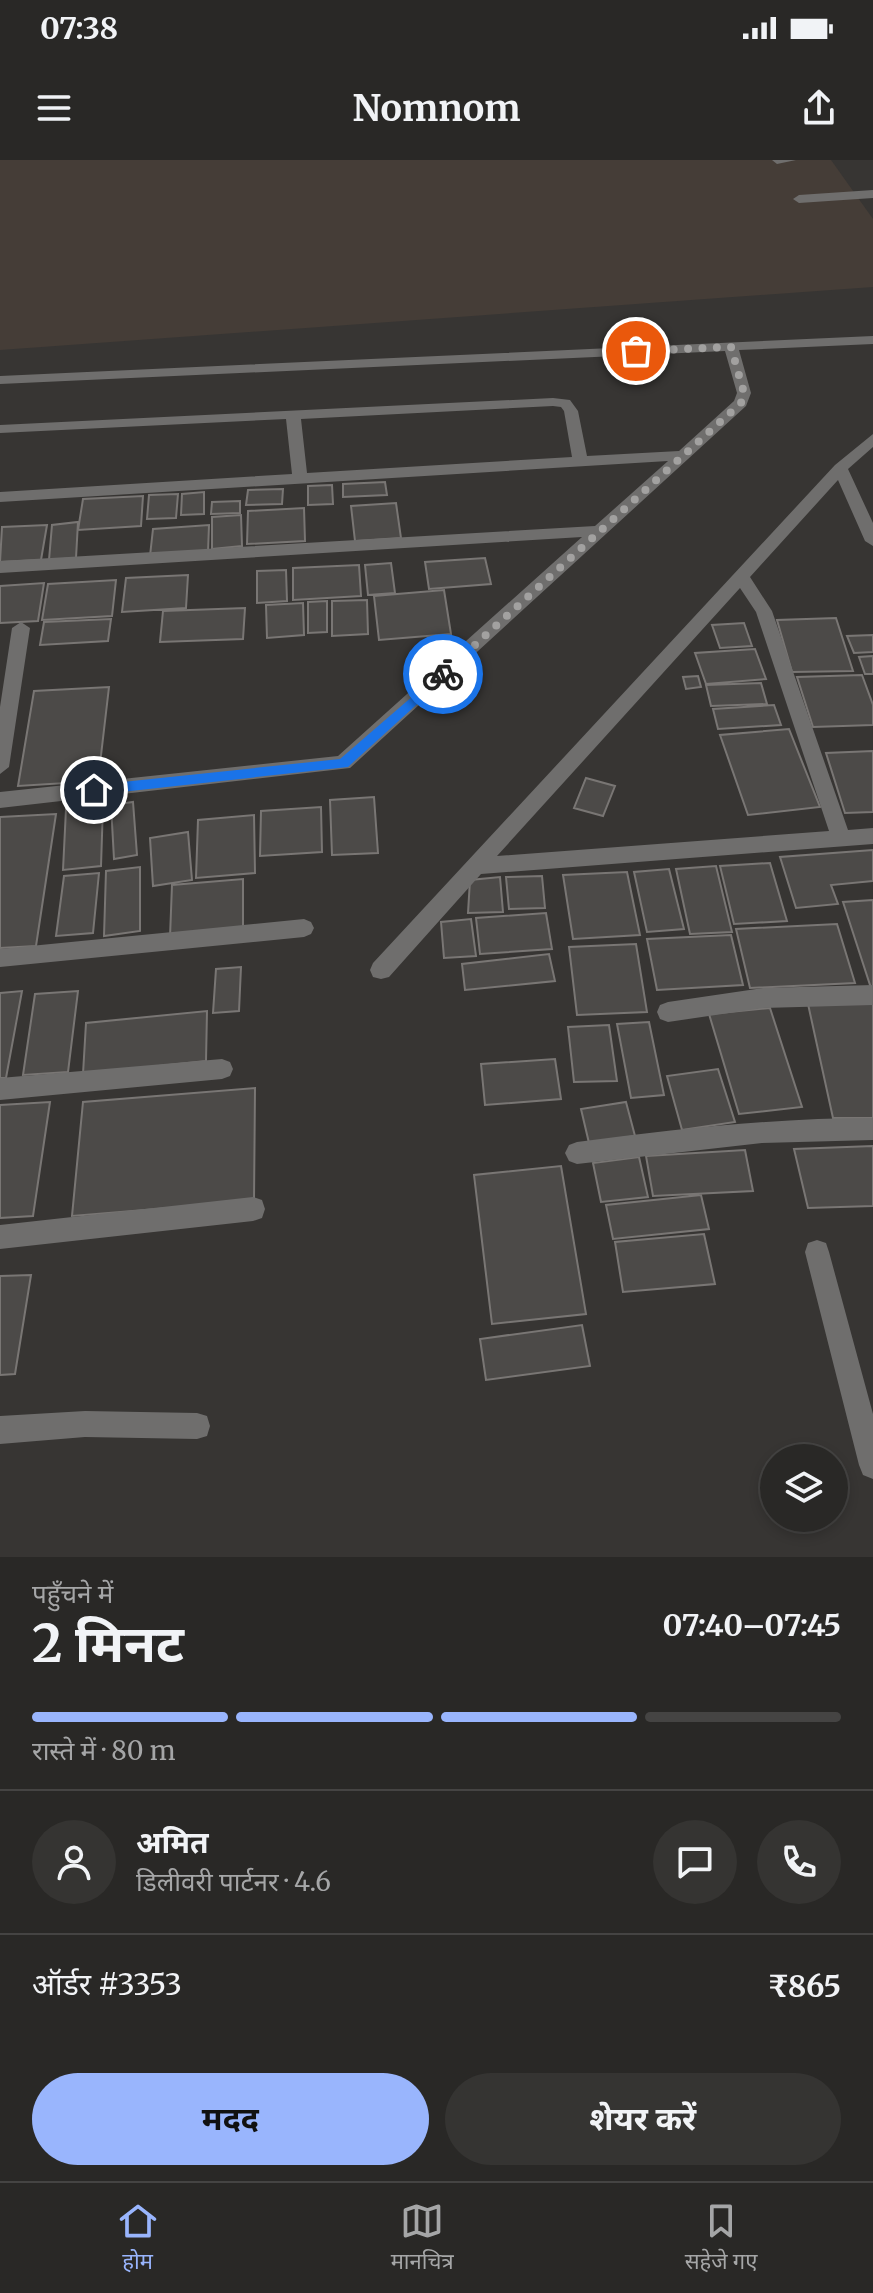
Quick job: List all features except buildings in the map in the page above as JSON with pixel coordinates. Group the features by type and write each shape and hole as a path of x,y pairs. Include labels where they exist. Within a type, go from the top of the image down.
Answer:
{"street":[{"path":"777,161 790,160"},
{"path":"799,199 873,194"},
{"path":"0,380 873,340"},
{"path":"0,800 343,763 741,403 744,393 731,347"},
{"path":"0,429 293,413 565,403 571,411 580,461"},
{"path":"293,413 300,478"},
{"path":"381,970 840,468 873,439"},
{"path":"0,497 683,455"},
{"path":"840,468 873,541"},
{"path":"0,567 602,531"},
{"path":"741,577 764,611 841,838"},
{"path":"0,767 5,703 21,628"},
{"path":"476,866 873,836"},
{"path":"0,958 304,928"},
{"path":"668,1012 763,998 873,995"},
{"path":"0,1089 222,1069"},
{"path":"577,1153 704,1136 816,1128 873,1129"},
{"path":"0,1237 253,1209"},
{"path":"817,1252 873,1465"},
{"path":"0,1430 85,1424 197,1426"}],"shaded area":[{"path":"0,160 831,160 873,219 873,287 0,350"}],"way so far":[{"path":"443,674 741,403 744,393 731,347 636,351"}],"route":[{"path":"94,790 343,763 443,674"}]}
